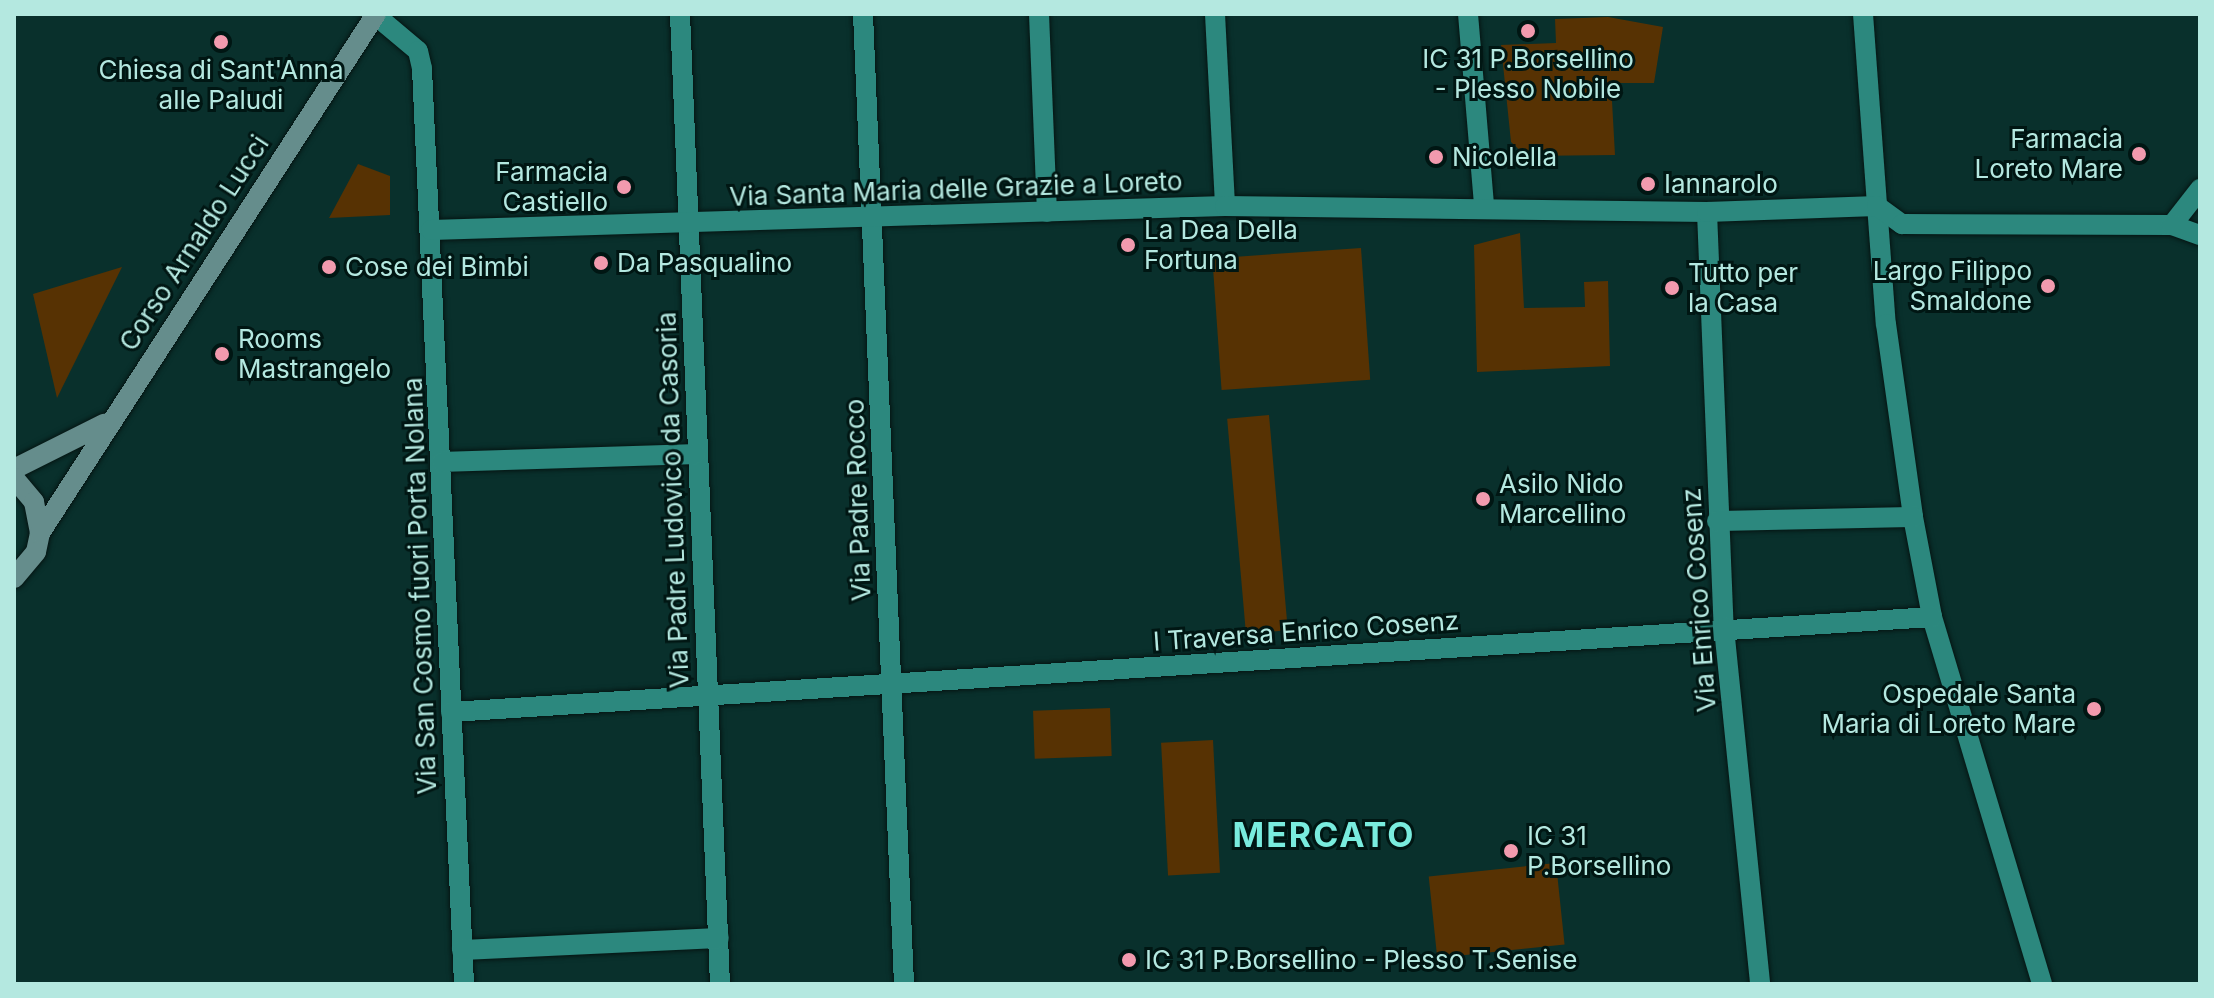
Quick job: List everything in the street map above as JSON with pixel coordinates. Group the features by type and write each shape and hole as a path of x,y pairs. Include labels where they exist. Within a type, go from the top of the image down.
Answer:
{"main road":[{"name":"Corso Arnaldo Lucci","path":"14,578 36,552 40,533 108,422 375,14"},
{"path":"14,469 108,422"},
{"path":"14,478 34,502 40,533"}],"street":[{"name":"Via San Cosmo fuori Porta Nolana","path":"375,14 418,51 431,230 464,984"},
{"name":"Via Padre Ludovico da Casoria","path":"680,14 720,984"},
{"name":"Via Padre Rocco","path":"863,14 904,984"},
{"path":"1039,14 1047,212"},
{"path":"1215,14 1225,206"},
{"path":"1468,14 1484,206"},
{"path":"1863,14 1896,416 1913,517 1932,617 2042,984"},
{"path":"2172,225 2200,189"},
{"name":"Via Santa Maria delle Grazie a Loreto","path":"431,230 1225,206 1484,206 1707,212 1877,206"},
{"path":"1877,206 1902,224 2172,225 2200,235"},
{"name":"Via Enrico Cosenz","path":"1707,212 1717,521 1724,628 1760,984"},
{"path":"442,462 696,454"},
{"path":"1717,521 1913,517"},
{"name":"I Traversa Enrico Cosenz","path":"451,712 707,695 892,687 1724,628 1932,617"},
{"path":"462,950 719,938"}],"shaded area":[{"path":"1608,17 1663,27 1654,83 1611,83 1615,155 1526,156 1511,142 1501,45 1556,43 1555,19"},
{"path":"358,164 390,176 390,215 329,218"},
{"path":"1520,233 1524,308 1585,307 1584,282 1608,281 1610,366 1477,372 1474,245"},
{"path":"1361,248 1370,380 1222,390 1212,258"},
{"path":"122,267 57,398 33,294"},
{"path":"1269,415 1288,630 1246,634 1227,419"},
{"path":"1110,708 1112,756 1035,759 1033,711"},
{"path":"1213,740 1220,873 1168,876 1161,743"},
{"path":"1556,863 1565,945 1437,958 1429,876"}],"place":[{"name":"IC 31 P.Borsellino - Plesso Nobile","path":"1528,31"},
{"name":"Chiesa di Sant'Anna alle Paludi","path":"221,42"},
{"name":"Farmacia Loreto Mare","path":"2139,154"},
{"name":"Nicolella","path":"1436,157"},
{"name":"Iannarolo","path":"1648,184"},
{"name":"Farmacia Castiello","path":"624,187"},
{"name":"La Dea Della Fortuna","path":"1128,245"},
{"name":"Da Pasqualino","path":"601,263"},
{"name":"Cose dei Bimbi","path":"329,267"},
{"name":"Largo Filippo Smaldone","path":"2048,286"},
{"name":"Tutto per la Casa","path":"1672,288"},
{"name":"Rooms Mastrangelo","path":"222,354"},
{"name":"Asilo Nido Marcellino","path":"1483,499"},
{"name":"Ospedale Santa Maria di Loreto Mare","path":"2094,709"},
{"name":"IC 31 P.Borsellino","path":"1511,851"},
{"name":"IC 31 P.Borsellino - Plesso T.Senise","path":"1129,960"}],"district":[{"name":"MERCATO","path":"1324,835"}]}
